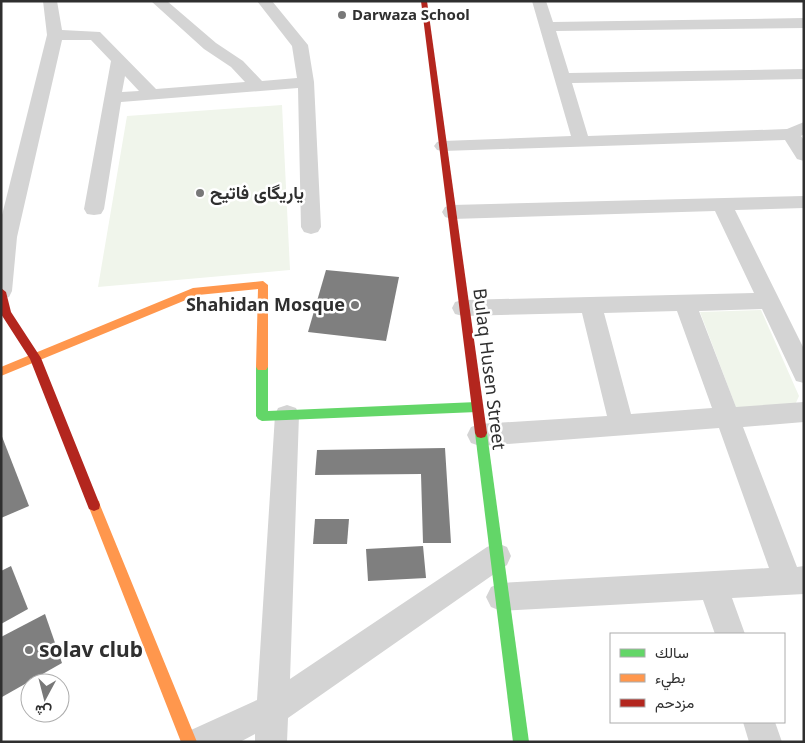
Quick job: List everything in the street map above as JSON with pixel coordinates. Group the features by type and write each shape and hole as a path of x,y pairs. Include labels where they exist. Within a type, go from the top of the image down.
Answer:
{"street":[{"path":"50,1 55,36 4,238 1,291 6,314 35,358 189,742"},
{"path":"158,1 210,46 237,64 258,86"},
{"path":"264,1 300,45 306,82 311,227"},
{"name":"Bulaq Husen Street","path":"424,1 521,742"},
{"path":"539,1 581,141"},
{"path":"547,27 804,23"},
{"path":"55,36 95,35 152,95"},
{"path":"94,209 120,61"},
{"path":"562,78 804,74"},
{"path":"113,98 306,82"},
{"path":"443,146 797,131 804,155"},
{"path":"452,212 804,202"},
{"path":"722,204 804,374"},
{"path":"1,372 197,292 263,285 262,416 477,407"},
{"path":"464,308 769,301"},
{"path":"501,597 796,580 726,418 685,303"},
{"path":"591,306 622,425"},
{"path":"480,435 804,412"},
{"path":"271,742 288,415"},
{"path":"203,742 272,709 496,556"},
{"path":"713,585 730,633"},
{"path":"760,723 766,742"}],"shaded area":[{"name":"یاریگای فاتیح","path":"282,105 290,270 98,287 127,116"},
{"path":"761,310 799,396 794,407 737,410 700,312"}],"building":[{"name":"Shahidan Mosque","path":"326,270 399,277 386,341 308,332"},
{"path":"1,434 29,506 1,518"},
{"path":"445,448 451,543 423,543 421,474 315,475 317,450"},
{"path":"315,519 349,519 347,544 313,544"},
{"path":"423,546 426,578 368,581 366,549"},
{"name":"solav club","path":"11,566 28,609 1,624 1,571"},
{"name":"solav club","path":"45,614 62,663 44,673 20,673 20,687 2,697 1,637"}],"traffic: fast":[{"path":"262,367 262,416 477,407"},
{"path":"481,433 521,742"}],"traffic: slow":[{"path":"1,372 197,291 263,285 262,367"},
{"path":"94,505 189,742"}],"traffic: jam":[{"path":"424,1 481,433"},
{"path":"1,292 6,313 35,358 94,505"}],"place":[{"name":"Darwaza School","path":"342,15"},
{"name":"یاریگای فاتیح","path":"200,193"},
{"name":"Shahidan Mosque","path":"355,305"},
{"name":"solav club","path":"29,650"}]}
